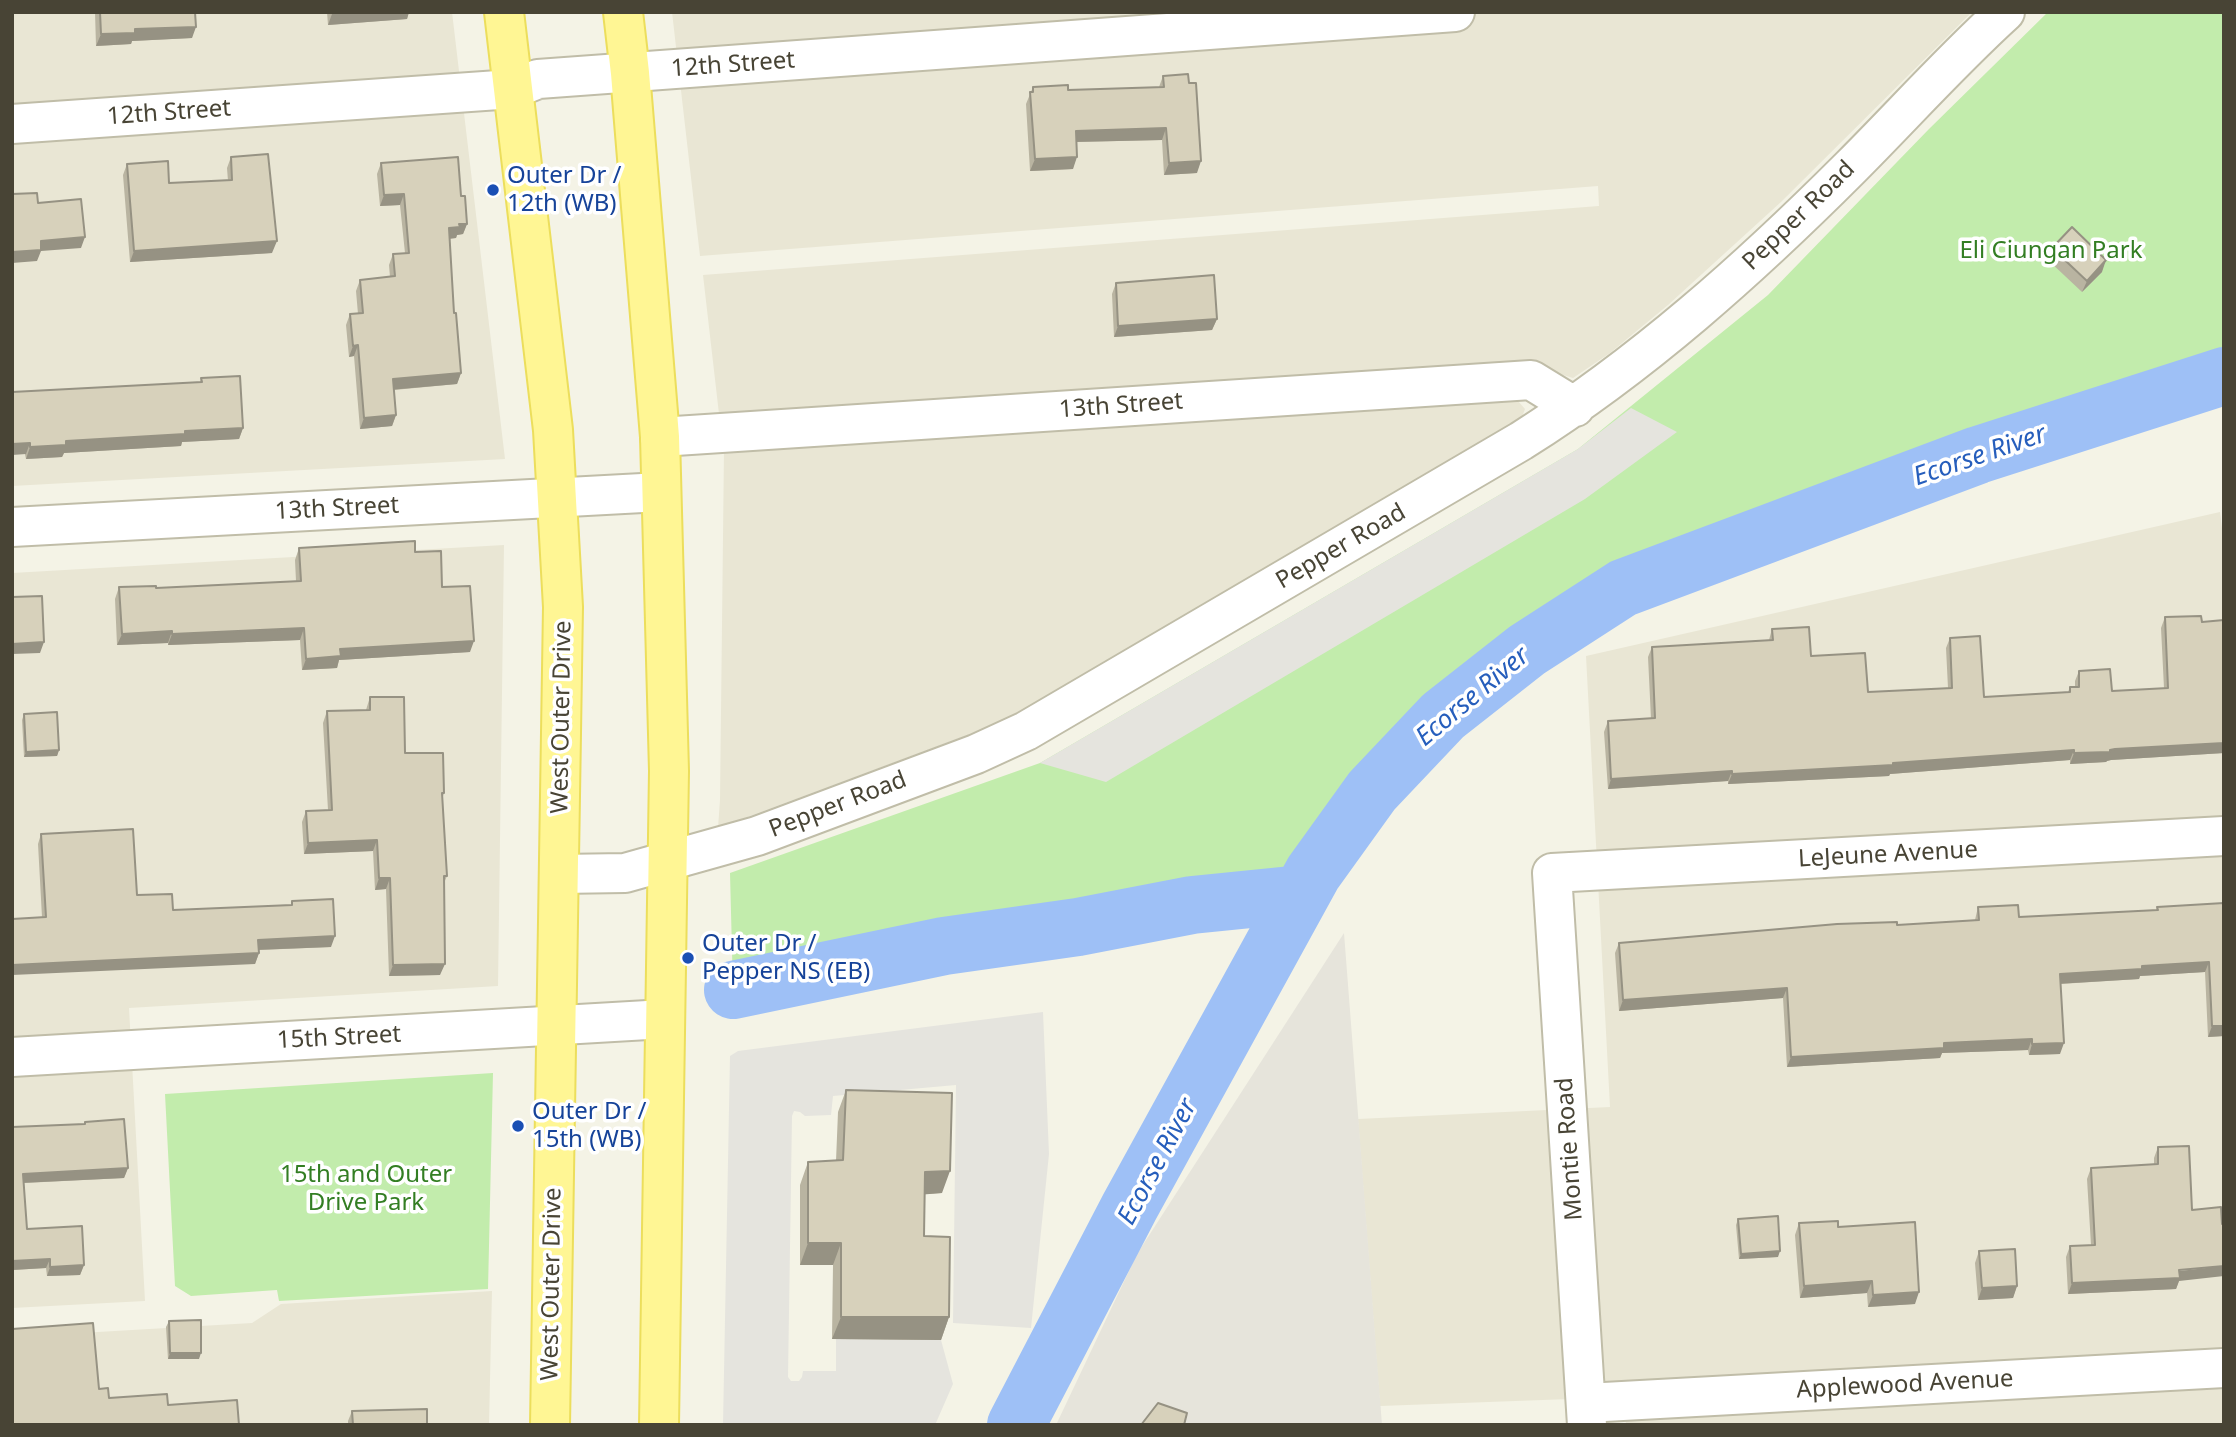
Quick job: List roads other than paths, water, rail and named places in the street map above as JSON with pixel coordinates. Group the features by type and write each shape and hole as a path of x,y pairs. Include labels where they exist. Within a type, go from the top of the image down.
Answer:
{"main road":[{"name":"West Outer Drive","path":"504,12 553,430 563,607 550,1425"},
{"path":"623,12 660,437 669,771 659,1425"}],"street":[{"name":"12th Street","path":"12,124 513,89 538,79 1455,12"},
{"name":"Pepper Road","path":"559,874 625,873 757,836 976,754 1026,731 1521,442 1575,407 1651,351 1763,253 2005,12"},
{"name":"13th Street","path":"660,437 1531,380 1575,407"},
{"name":"13th Street","path":"12,527 661,492"},
{"name":"LeJeune Avenue","path":"1552,873 2224,836"},
{"name":"Montie Road","path":"1552,873 1586,1414"},
{"name":"15th Street","path":"12,1058 665,1019"},
{"name":"Applewood Avenue","path":"1586,1414 2224,1368"}],"waterway":[{"name":"Ecorse River","path":"1016,1425 1130,1206 1313,873 1372,791 1443,716 1527,650 1623,588 1978,455 2224,376"},
{"path":"733,990 944,946 1078,927 1192,905 1301,894"}],"place":[{"name":"Outer Dr / 12th (WB)","path":"493,190"},
{"name":"Outer Dr / Pepper NS (EB)","path":"688,958"},
{"name":"Outer Dr / 15th (WB)","path":"518,1126"}],"park label":[{"name":"Eli Ciungan Park","path":"2051,251"},
{"name":"15th and Outer Drive Park","path":"366,1189"}]}
